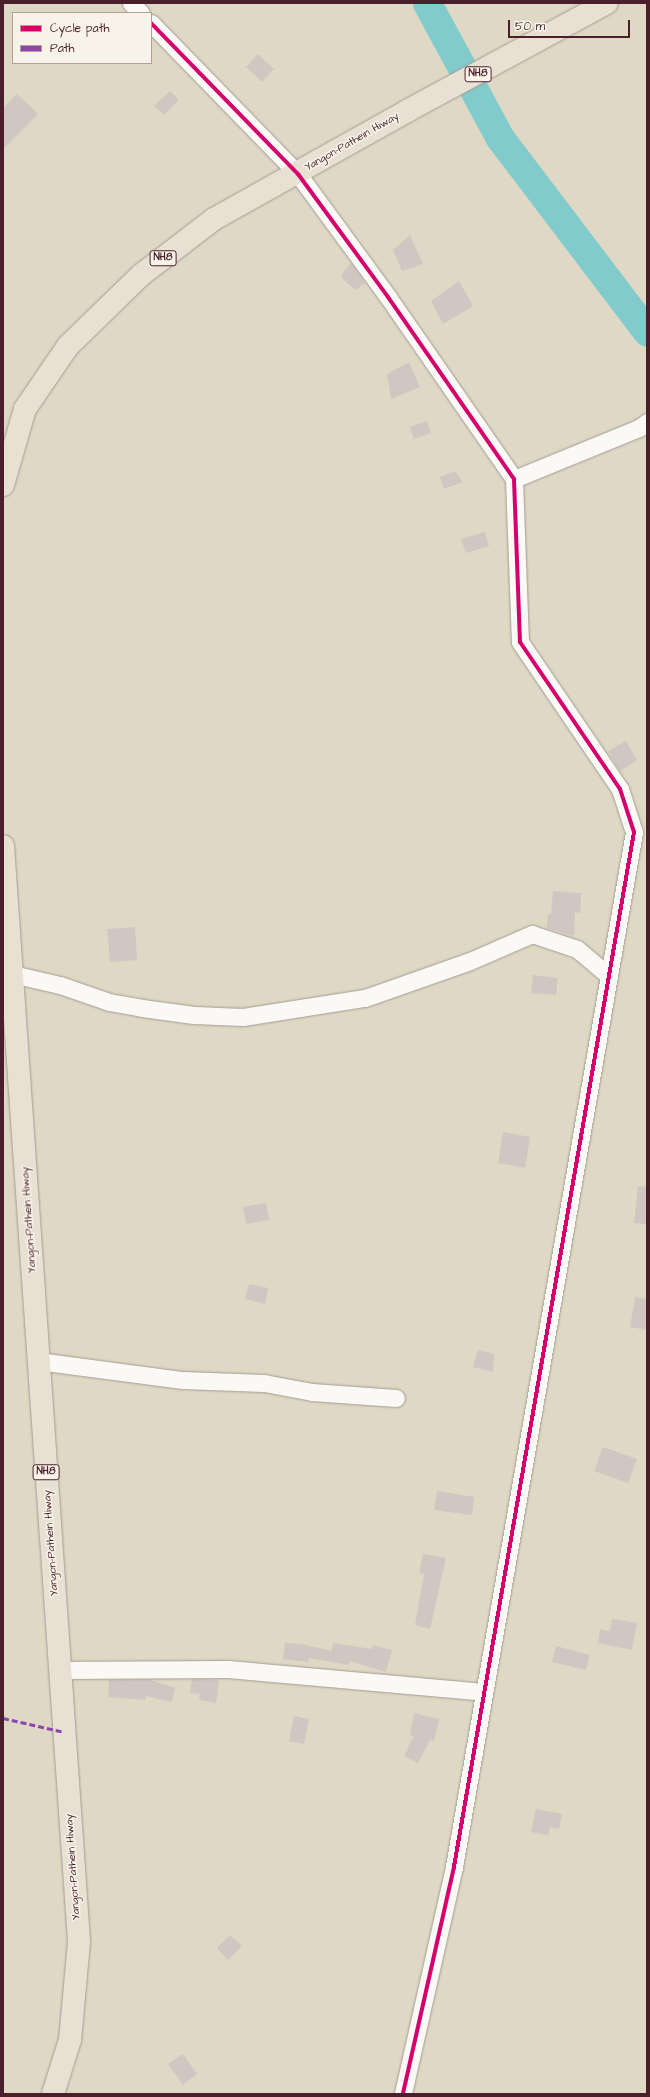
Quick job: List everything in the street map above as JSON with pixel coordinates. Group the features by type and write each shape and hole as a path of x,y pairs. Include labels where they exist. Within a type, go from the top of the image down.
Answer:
{"highway":[{"name":"Yangon-Pathein Hiway","path":"3,485 25,409 68,346 141,274 214,219 298,174 407,111 549,36 599,5"},
{"name":"Yangon-Pathein Hiway","path":"3,846 78,1942 70,2040 53,2094"}],"street":[{"path":"131,3 140,12"},
{"path":"152,24 298,174 388,297 514,479 520,642 620,790 634,832 454,1867 403,2094"},
{"path":"514,479 639,428 647,422"},
{"path":"12,974 60,985 109,1002 194,1015 244,1017 365,998 433,975 532,934 577,950 609,976"},
{"path":"38,1361 183,1380 264,1382 312,1392 396,1398"},
{"path":"60,1670 228,1670 484,1692"}],"building":[{"path":"258,54 274,69 262,82 246,67"},
{"path":"170,91 179,100 164,115 154,106"},
{"path":"17,94 38,114 3,149 3,108"},
{"path":"410,235 423,264 402,271 393,250"},
{"path":"351,263 365,283 355,290 342,278 342,274"},
{"path":"459,281 473,306 443,324 431,301"},
{"path":"409,362 420,387 391,399 387,374"},
{"path":"427,421 431,433 414,439 410,427"},
{"path":"455,471 463,482 444,489 440,477"},
{"path":"485,532 489,546 466,553 461,539"},
{"path":"626,741 637,760 620,771 608,751"},
{"path":"553,891 581,893 580,913 575,912 574,936 547,928 548,914 551,915"},
{"path":"135,927 137,960 110,962 107,929"},
{"path":"533,975 558,978 556,995 531,993"},
{"path":"503,1132 530,1137 525,1168 498,1163"},
{"path":"638,1186 647,1187 647,1224 634,1223"},
{"path":"266,1203 269,1220 246,1224 243,1207"},
{"path":"249,1284 268,1288 265,1304 245,1299"},
{"path":"635,1297 647,1299 647,1330 630,1327"},
{"path":"478,1350 494,1354 493,1372 473,1367"},
{"path":"603,1447 637,1459 628,1483 594,1471"},
{"path":"437,1491 474,1497 472,1515 434,1510"},
{"path":"423,1554 446,1558 430,1629 415,1625 424,1574 419,1573"},
{"path":"612,1619 637,1623 632,1650 598,1643 600,1629 610,1631"},
{"path":"285,1643 301,1644 332,1651 333,1643 372,1649 373,1645 392,1650 386,1672 350,1661 349,1665 309,1658 308,1662 283,1659"},
{"path":"556,1646 590,1655 586,1670 552,1662"},
{"path":"147,1679 175,1688 172,1702 146,1696 145,1700 108,1697 109,1680"},
{"path":"192,1679 219,1680 216,1703 199,1700 200,1694 190,1693"},
{"path":"414,1713 439,1719 434,1741 430,1740 418,1763 404,1756 414,1736 410,1735"},
{"path":"294,1716 309,1719 304,1744 289,1741"},
{"path":"536,1809 562,1814 559,1829 550,1827 548,1835 531,1832"},
{"path":"230,1935 242,1946 228,1960 217,1948"},
{"path":"183,2054 197,2074 183,2085 168,2064"}],"waterway":[{"path":"427,3 500,138 647,332"}],"marked path":[{"path":"3,1718 64,1732"}],"cycle path":[{"path":"152,24 298,174 388,297 514,479 520,642 620,789 634,832 454,1867 403,2094"}]}
